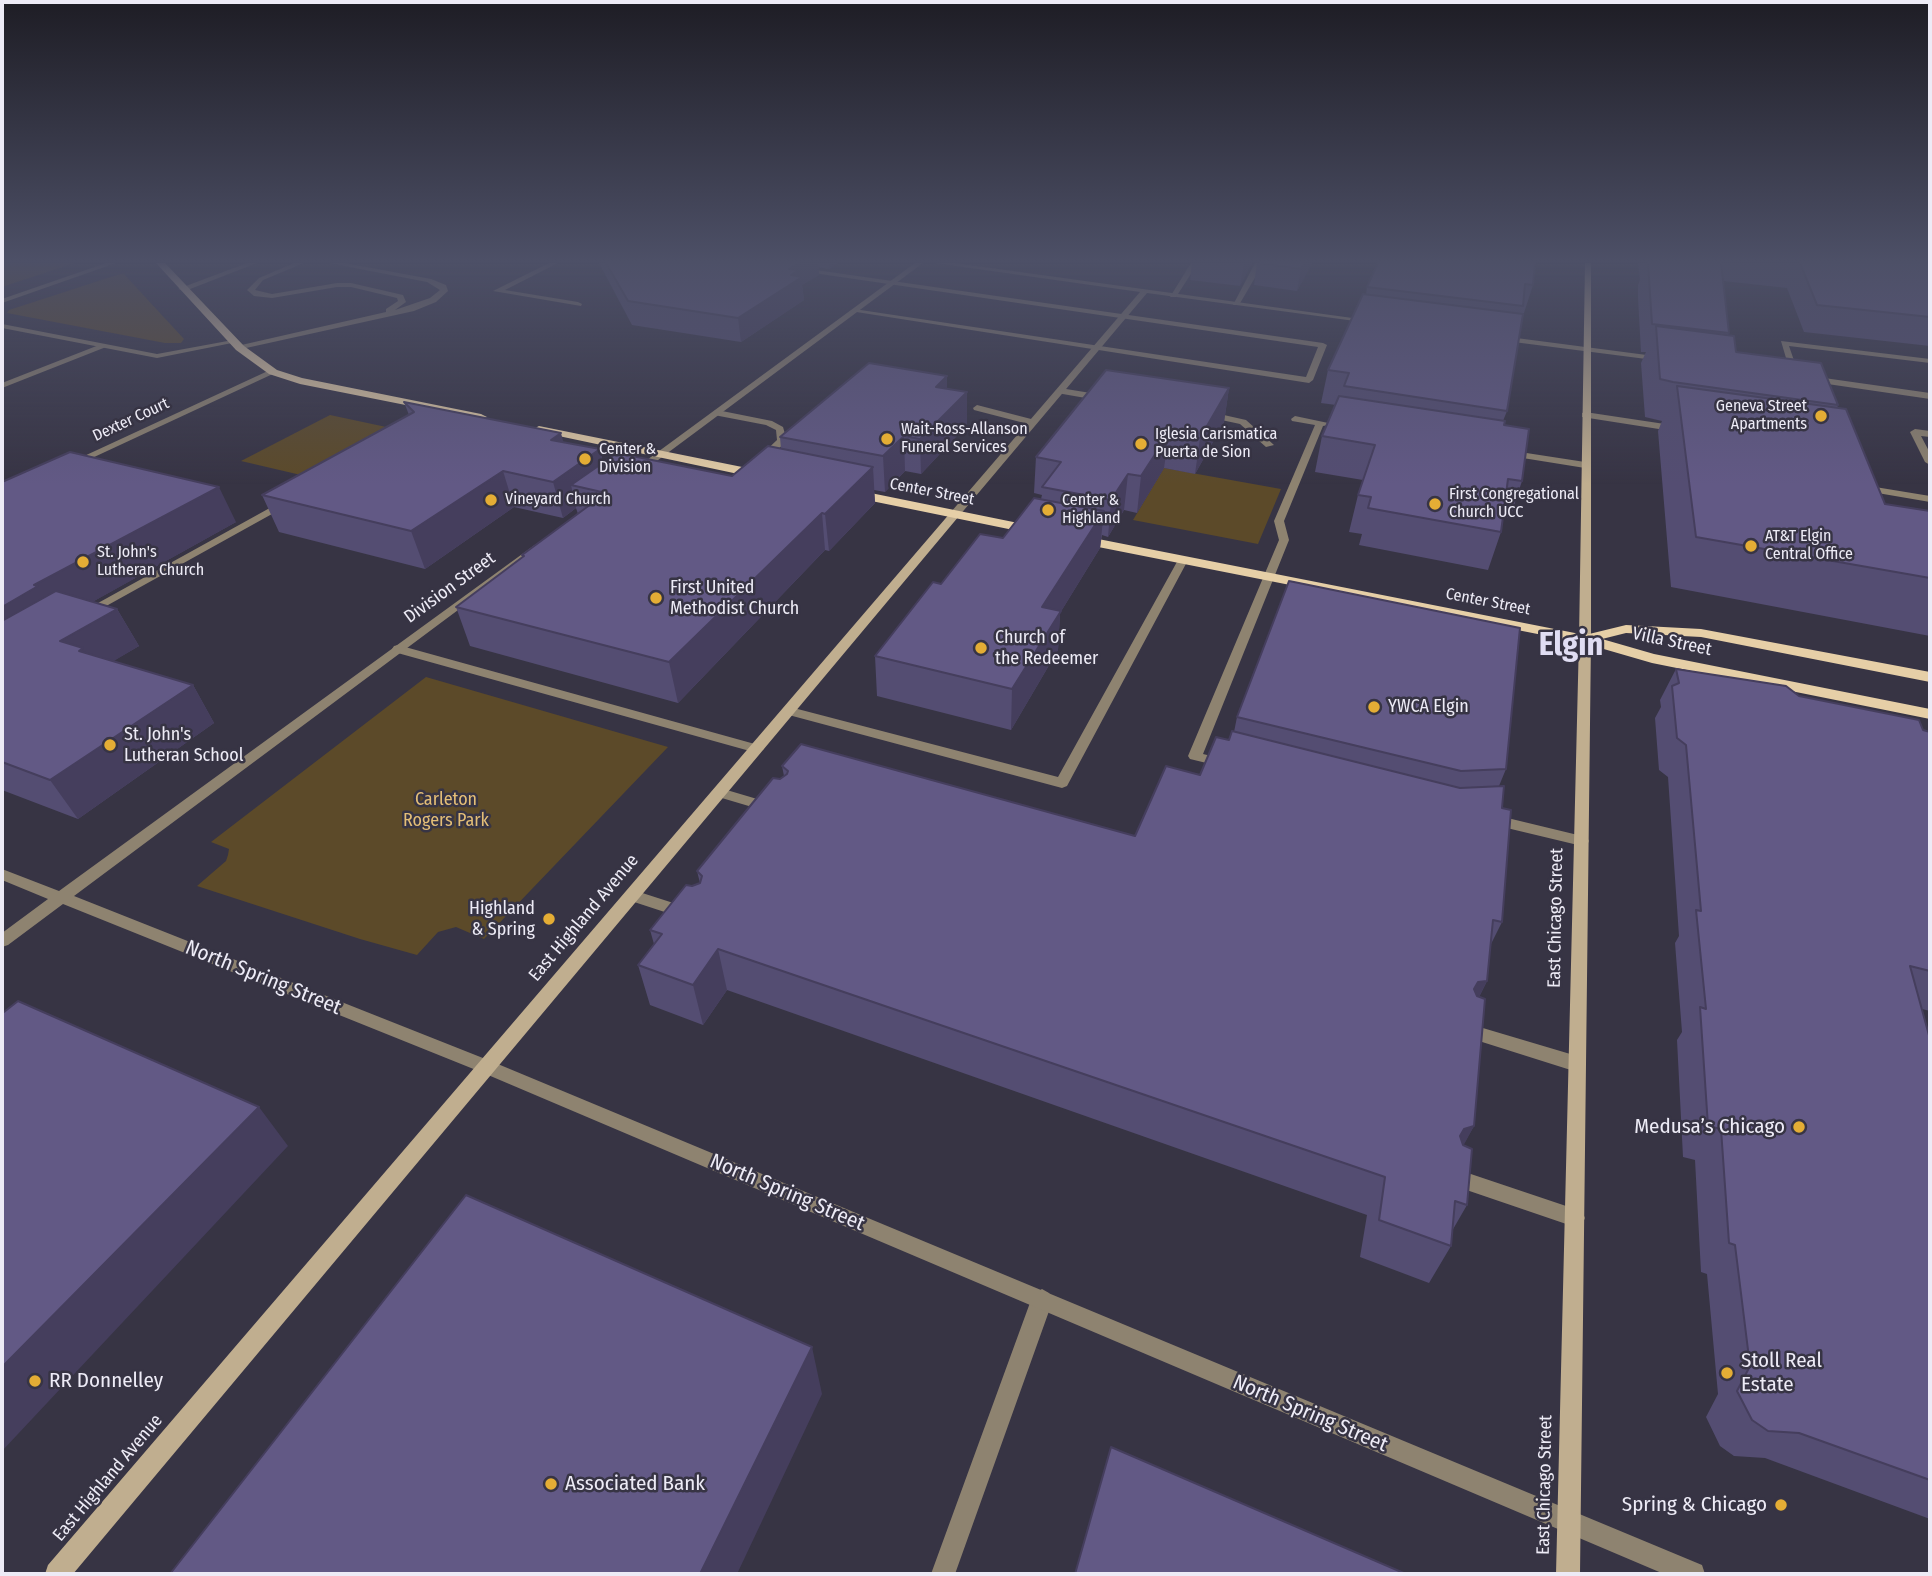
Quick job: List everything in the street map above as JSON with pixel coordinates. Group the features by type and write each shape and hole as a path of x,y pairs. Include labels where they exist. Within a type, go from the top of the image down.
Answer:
{"main road":[{"path":"228,337 273,372 300,381 445,414 491,419"},
{"path":"531,427 773,477"},
{"name":"Center Street","path":"838,491 1585,639"},
{"name":"Villa Street","path":"1585,639 1626,629 1701,633 1930,677"},
{"name":"Villa Street","path":"1585,639 1652,658 1930,715"}],"street":[{"path":"52,337 157,356 277,337"},
{"path":"631,477 820,337"},
{"path":"1021,337 1309,380 1323,345 1263,337"},
{"name":"East Highland Avenue","path":"57,1574 1106,337"},
{"path":"1494,337 1674,361"},
{"name":"East Chicago Street","path":"1568,1574 1582,841 1587,337"},
{"path":"1796,377 1784,343 1930,361"},
{"path":"2,386 102,347"},
{"name":"Dexter Court","path":"63,469 273,372"},
{"path":"1782,376 1930,396"},
{"path":"1059,391 1114,400"},
{"path":"977,408 1032,422"},
{"path":"1192,412 1243,422 1269,445"},
{"path":"717,413 769,423 782,432 781,444 747,472"},
{"path":"1585,415 1691,431"},
{"path":"1295,419 1333,425"},
{"path":"1234,766 1195,756 1284,540 1279,522 1320,423"},
{"path":"1930,434 1915,432 1930,462"},
{"path":"1494,451 1585,465"},
{"path":"1863,478 1867,489"},
{"path":"1855,487 1930,499"},
{"path":"78,619 290,499"},
{"name":"Division Street","path":"2,941 545,540"},
{"path":"790,710 1062,783 1183,560"},
{"path":"398,649 757,750"},
{"path":"720,793 783,812"},
{"path":"1481,817 1582,841"},
{"name":"North Spring Street","path":"2,874 488,1067 1693,1574"},
{"path":"633,896 701,918"},
{"path":"1466,1030 1577,1064"},
{"path":"1451,1176 1575,1218"},
{"path":"943,1574 1042,1300"}],"green space":[{"path":"131,337 182,337 184,339 181,343"},
{"path":"330,415 405,431 318,479 241,461"},
{"path":"1164,468 1281,489 1258,544 1133,520"},
{"name":"Carleton Rogers Park","path":"426,677 668,747 484,939 456,927 438,932 417,955 197,886 226,861 228,855 229,849 211,842"}],"building":[{"path":"1343,337 1519,337 1507,411 1344,386 1349,373 1328,370"},
{"path":"1657,337 1734,337 1736,352 1821,363 1838,405 1673,382 1660,379"},
{"path":"869,363 947,376 936,387 967,392 920,439 904,436 883,456 780,437"},
{"path":"1106,370 1229,388 1200,438 1169,433 1141,476 1128,474 1111,500 1042,487 1061,462 1036,457"},
{"path":"1677,386 1846,409 1885,504 1930,511 1930,578 1696,537"},
{"path":"1339,396 1505,421 1504,425 1529,429 1522,481 1508,479 1501,532 1368,508 1371,497 1358,495 1375,445 1322,436"},
{"path":"404,402 561,433 551,440 600,449 553,482 503,471 411,531 262,495 414,412"},
{"path":"768,446 873,467 669,662 456,607 606,493 571,485 617,453 732,476"},
{"path":"70,452 219,487 34,585 38,586 2,607 2,482"},
{"path":"1034,498 1104,511 1042,607 1061,611 1012,689 875,656 933,582 941,584 980,534 1003,538"},
{"name":"YWCA Elgin","path":"1289,581 1520,628 1506,769 1461,771 1237,717"},
{"path":"56,591 117,609 60,641 83,648 79,651 193,685 50,780 2,762 2,621"},
{"path":"1676,669 1786,686 1799,696 1919,720 1923,730 1930,732 1930,971 1910,966 1930,1039 1930,1480 1799,1433 1768,1431 1752,1420 1737,1391 1750,1366 1735,1245 1729,1243 1721,1129 1708,1126 1700,1007 1706,1009 1696,910 1701,911 1686,745 1677,738 1672,686 1679,683"},
{"path":"1232,731 1460,788 1504,786 1502,808 1511,810 1502,922 1493,920 1487,981 1478,982 1474,989 1477,996 1485,999 1474,1126 1464,1129 1460,1136 1463,1145 1472,1149 1467,1205 1455,1201 1451,1246 1379,1220 1385,1177 718,949 693,985 638,965 662,934 650,930 686,885 700,883 702,876 697,871 773,778 780,779 787,774 788,771 782,766 801,744 1135,836 1166,766 1200,775 1216,737 1229,740"},
{"path":"18,1001 259,1107 2,1367 2,1011"},
{"name":"Associated Bank","path":"466,1195 812,1347 700,1574 170,1574"},
{"path":"1111,1447 1406,1574 1075,1574"}],"place":[{"name":"Geneva Street Apartments","path":"1821,416"},
{"name":"Wait-Ross-Allanson Funeral Services","path":"887,439"},
{"name":"Iglesia Carismatica Puerta de Sion","path":"1141,444"},
{"name":"Center & Division","path":"585,459"},
{"name":"Vineyard Church","path":"491,500"},
{"name":"First Congregational Church UCC","path":"1435,504"},
{"name":"Center & Highland","path":"1048,510"},
{"name":"AT&T Elgin Central Office","path":"1751,546"},
{"name":"St. John's Lutheran Church","path":"83,562"},
{"name":"First United Methodist Church","path":"656,598"},
{"name":"Church of the Redeemer","path":"981,648"},
{"name":"YWCA Elgin","path":"1374,707"},
{"name":"St. John's Lutheran School","path":"110,745"},
{"name":"Highland & Spring","path":"549,919"},
{"name":"Medusa’s Chicago","path":"1799,1127"},
{"name":"Stoll Real Estate","path":"1727,1373"},
{"name":"RR Donnelley","path":"35,1381"},
{"name":"Associated Bank","path":"551,1484"},
{"name":"Spring & Chicago","path":"1781,1505"}],"district":[{"name":"Elgin","path":"1571,646"}]}
